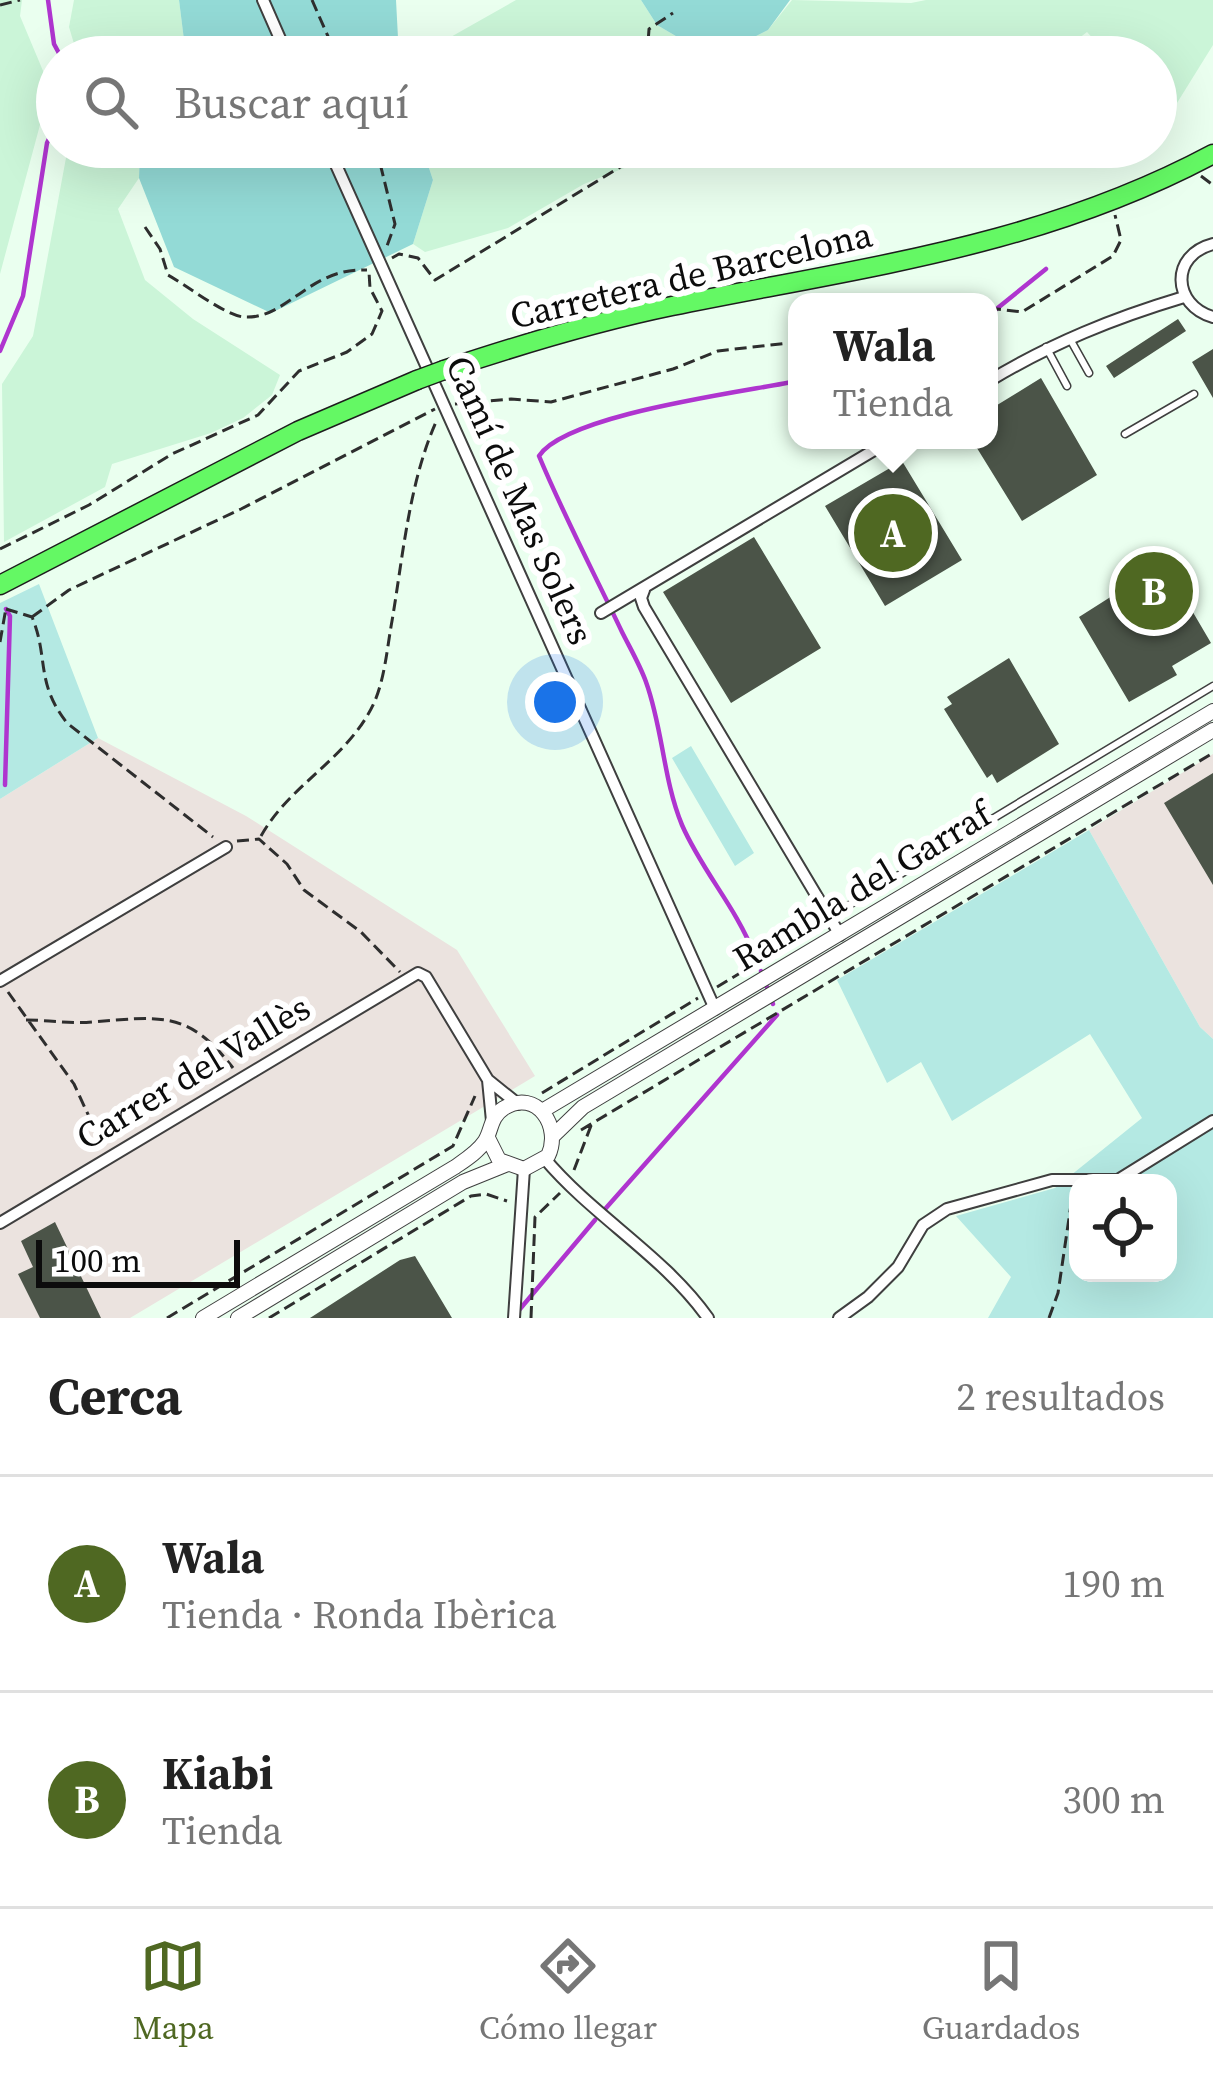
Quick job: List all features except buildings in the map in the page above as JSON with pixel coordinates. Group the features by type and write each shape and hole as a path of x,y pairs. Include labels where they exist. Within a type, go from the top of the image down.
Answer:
{"highway":[{"name":"Carretera de Barcelona","path":"3,584 298,431 444,370 631,315 1019,234 1103,205 1213,154"}],"street":[{"path":"263,0 279,36"},
{"name":"Camí de Mas Solers","path":"336,168 374,267 445,404 715,1010"},
{"path":"1213,244 1194,252 1181,272 1184,297 1201,314 1213,317"},
{"path":"998,376 1069,337 1184,297"},
{"path":"601,613 877,449"},
{"path":"644,590 644,607 840,935"},
{"name":"Rambla del Garraf","path":"775,983 840,935 1213,711"},
{"name":"Rambla del Garraf","path":"524,1169 583,1108 759,992 1213,730"},
{"path":"1,981 226,847"},
{"path":"412,976 426,977 488,1080 518,1104"},
{"name":"Carrer del Vallès","path":"0,1223 412,976"},
{"name":"Rambla del Garraf","path":"540,1103 715,1010 759,992"},
{"path":"488,1080 492,1120 488,1138 493,1154 506,1165 524,1169 514,1318"},
{"path":"492,1120 503,1109 540,1103 550,1146 568,1186 691,1291 708,1318"},
{"path":"1128,1174 1213,1121"},
{"path":"203,1318 455,1167 488,1138"},
{"path":"238,1318 463,1182 506,1165"},
{"path":"839,1318 898,1267 923,1225 947,1209 1052,1180 1069,1183"}],"lane":[{"path":"1069,337 1089,373"},
{"path":"1046,347 1066,386"},
{"path":"1125,434 1194,394"},
{"name":"Rambla del Garraf","path":"827,914 1213,686"}],"path":[{"path":"0,5 20,0"},
{"path":"312,0 328,36"},
{"path":"648,36 649,28 673,13"},
{"path":"0,550 89,506 172,454 243,424 258,415 299,371 346,352 372,334 382,311 370,289 374,267 395,224 381,168"},
{"path":"145,227 160,249 168,275 240,318 271,313 303,288 344,269 374,267 399,254 418,258 435,280 619,168"},
{"path":"1199,174 1213,185"},
{"path":"998,309 1022,312 1113,256 1121,240 1114,214 1118,208"},
{"path":"32,616 69,590 445,404 511,399 551,402 673,369 718,351 788,343"},
{"path":"259,839 289,799 328,767 356,735 374,701 384,671 410,512 428,440 445,404"},
{"path":"0,642 6,608 32,616"},
{"path":"32,616 39,633 41,674 51,703 67,723 226,847 244,838 259,839 287,864 304,890 412,976"},
{"path":"550,1146 1213,754"},
{"path":"540,1103 827,914"},
{"path":"1,981 74,1084 107,1159"},
{"path":"26,1020 89,1023 146,1016 172,1020 209,1038 241,1078"},
{"path":"167,1318 453,1146 479,1088 488,1080"},
{"path":"530,1318 536,1217 568,1186 592,1123"},
{"path":"269,1318 471,1196 498,1196 521,1209"},
{"path":"1049,1318 1069,1233"}],"shaded area":[{"path":"179,0 396,0 398,36 184,36"},
{"path":"641,0 790,0 768,30 756,36 676,36 657,25"},
{"path":"139,168 429,168 433,180 413,244 271,313 174,267 139,178"},
{"path":"39,584 98,738 0,799 0,603"},
{"path":"98,738 246,816 457,950 535,1076 130,1318 0,1318 0,799"},
{"path":"691,746 754,853 735,866 672,758"},
{"path":"1213,754 1213,1039 1200,1027 1089,830"},
{"path":"1089,830 1200,1027 1213,1039 1213,1318 988,1318 1011,1277 956,1216 1055,1188 1069,1177 1069,1282 1177,1282 1177,1174 1072,1174 1142,1118 1090,1034 952,1121 921,1062 887,1083 837,980"}],"green space":[{"path":"0,0 22,0 20,16 36,54 36,140 0,274"},
{"path":"74,0 179,0 184,36 72,36"},
{"path":"516,0 641,0 657,25 676,36 452,36"},
{"path":"792,0 1213,0 1213,45 1177,103 1177,36 1091,36 1087,32 1082,36 756,36 768,30"},
{"path":"64,168 139,168 139,178 118,209 145,280 193,319 280,375 272,395 243,418 112,464 105,487 4,542 2,384 33,336"},
{"path":"429,168 624,168 584,184 508,228 425,252 413,244 433,180"}],"waterway":[{"path":"48,0 53,36"},
{"path":"0,351 23,296 43,168"},
{"path":"998,308 1046,269"},
{"path":"754,954 682,825 644,676 539,456 556,441 619,417 788,383"},
{"path":"5,785 10,616 6,609"},
{"path":"761,971 773,1004"},
{"path":"606,1208 777,1015"},
{"path":"520,1309 595,1220"}],"place":[{"name":"Wala","path":"893,533"},
{"name":"Kiabi","path":"1154,591"}]}
